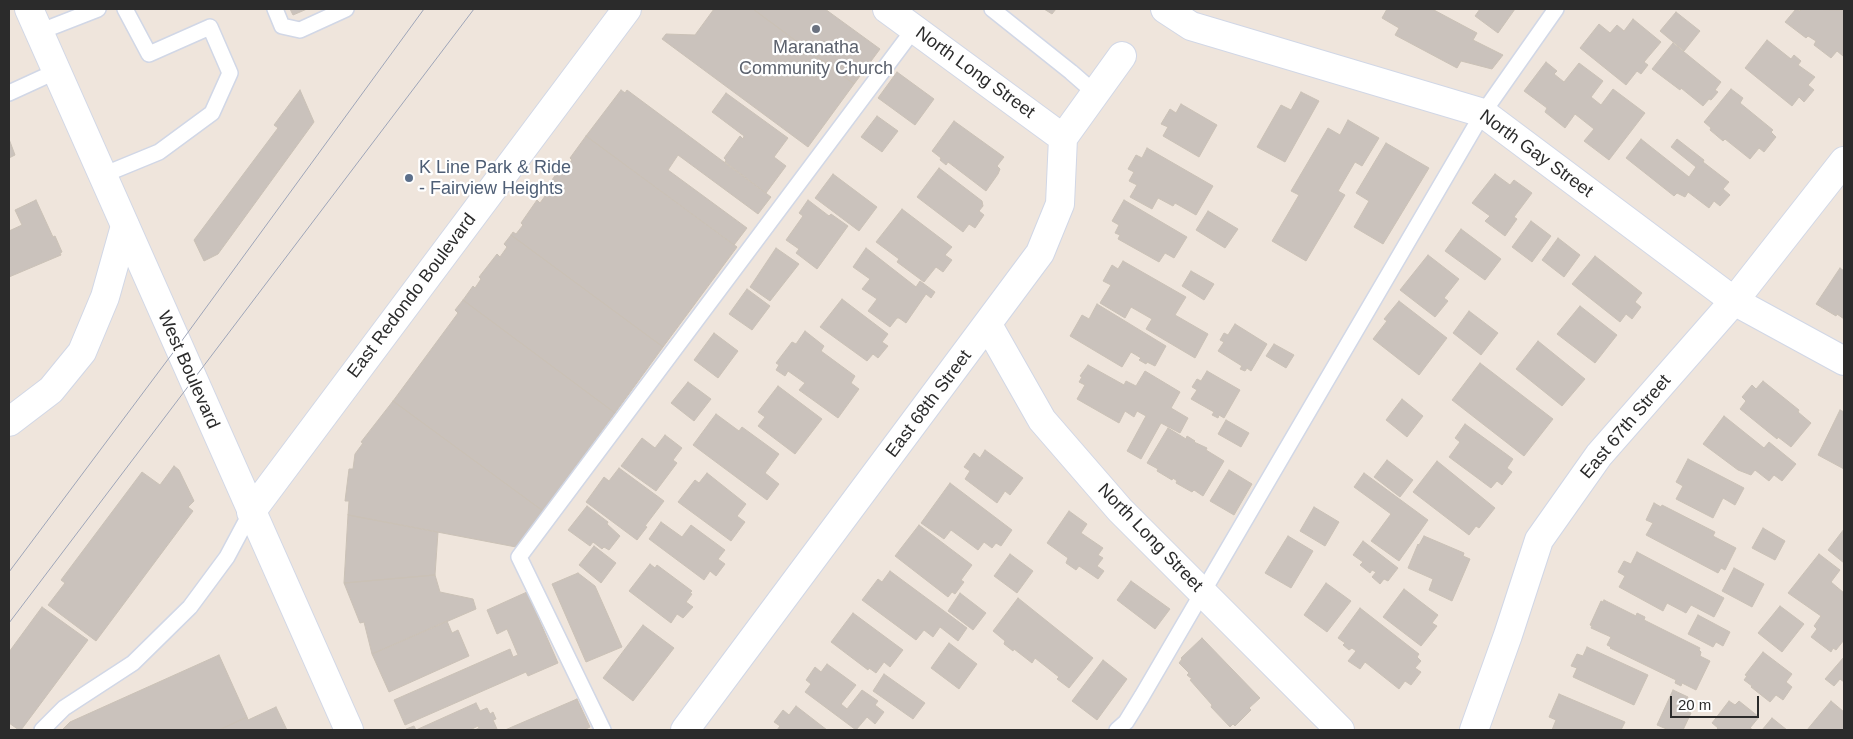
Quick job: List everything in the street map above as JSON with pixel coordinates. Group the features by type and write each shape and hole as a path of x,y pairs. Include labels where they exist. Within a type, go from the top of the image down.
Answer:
{"street":[{"name":"East Redondo Boulevard","path":"251,512 627,9"},
{"name":"North Gay Street","path":"1165,9 1191,26 1483,113 1734,301 1844,361"},
{"name":"North Long Street","path":"890,10 1063,138"},
{"name":"West Boulevard","path":"34,20 349,730"},
{"path":"1063,138 1122,56"},
{"name":"East 68th Street","path":"685,730 1040,253 1060,204 1063,138"},
{"name":"East 67th Street","path":"1474,730 1508,636 1539,540 1600,455 1734,301 1844,161"},
{"path":"9,422 51,390 82,352 105,298 125,226"},
{"name":"North Long Street","path":"988,325 1042,420 1120,510 1340,730"}],"lane":[{"path":"34,20 98,9"},
{"path":"102,175 159,152 212,113 230,74 210,27 149,54 125,9"},
{"path":"274,9 282,26 300,30 346,9"},
{"path":"992,9 1095,93"},
{"path":"1117,730 1126,722 1142,696 1483,113 1556,9"},
{"path":"603,730 519,558 914,29"},
{"path":"9,92 56,71"},
{"path":"42,730 64,708 133,663 190,607 227,557 251,512"}],"building":[{"path":"290,9 307,9 293,15"},
{"path":"714,9 753,9 854,84 808,147 662,39 666,34 695,35"},
{"name":"Maranatha Community Church","path":"753,9 825,9 880,49 854,84"},
{"path":"1044,9 1056,9 1052,14"},
{"path":"1387,9 1432,9 1477,33 1473,40 1503,55 1492,69 1461,61 1457,68 1395,35 1399,28 1382,18"},
{"path":"1480,9 1515,9 1498,33 1475,16"},
{"path":"1796,9 1800,11 1802,9 1843,10 1843,56 1837,51 1831,58 1814,45 1816,41 1808,36 1806,38 1785,22"},
{"path":"1676,12 1700,31 1684,51 1660,31"},
{"path":"1633,19 1661,42 1644,62 1648,65 1641,74 1637,71 1626,85 1580,48 1599,24 1610,33 1617,25 1624,31"},
{"path":"1767,40 1791,59 1794,55 1801,61 1798,65 1815,77 1808,85 1814,90 1804,102 1799,97 1792,106 1745,68"},
{"path":"1673,43 1721,82 1715,90 1718,92 1703,106 1681,88 1680,90 1652,69"},
{"path":"1546,62 1557,71 1554,74 1564,82 1579,63 1603,81 1591,97 1601,105 1613,89 1645,113 1609,160 1584,141 1594,129 1575,114 1565,128 1545,112 1547,108 1524,91"},
{"path":"897,72 934,99 915,125 878,98"},
{"path":"1731,89 1743,98 1740,103 1773,130 1771,132 1776,137 1764,152 1759,148 1750,159 1725,139 1723,141 1704,122"},
{"path":"300,90 314,122 218,254 204,261 194,240 278,128 274,125"},
{"path":"621,90 625,93 627,90 771,197 758,214 678,155 668,170 747,228 734,245 586,136"},
{"path":"1301,92 1319,101 1285,162 1257,147 1281,105 1291,110"},
{"path":"726,93 788,138 774,157 786,166 766,193 725,162 724,158 740,136 743,139 744,136 712,112"},
{"path":"1181,104 1217,125 1199,157 1163,136 1168,127 1161,124 1170,109 1176,113"},
{"path":"877,116 898,131 882,152 861,137"},
{"path":"1348,120 1379,138 1362,166 1355,162 1338,191 1345,195 1306,261 1272,241 1299,195 1291,191 1328,128 1340,135"},
{"path":"954,121 1004,157 997,166 1000,169 998,174 986,191 948,162 946,165 932,151"},
{"path":"586,136 737,247 663,347 511,235 513,232 516,234 523,225 521,223 537,200 540,203 548,192 545,190 561,167 564,170 572,160 570,158"},
{"path":"9,139 15,155 9,158"},
{"path":"1641,139 1689,177 1696,167 1671,147 1677,139 1729,182 1723,189 1730,195 1720,206 1714,201 1709,208 1688,192 1685,197 1677,193 1674,196 1626,158"},
{"path":"1386,143 1429,168 1383,244 1354,227 1369,201 1356,193"},
{"path":"1147,148 1213,186 1196,215 1175,203 1173,206 1158,198 1152,209 1130,197 1137,185 1129,181 1134,172 1128,169 1136,155 1142,158"},
{"path":"939,168 982,201 983,206 979,211 984,215 975,228 969,224 963,232 917,197"},
{"path":"833,174 877,207 859,231 815,198"},
{"path":"1495,174 1510,185 1514,180 1532,193 1514,217 1517,219 1505,236 1485,221 1490,216 1472,203"},
{"path":"36,200 53,237 55,236 62,252 60,253 61,255 9,277 9,231 22,225 15,210"},
{"path":"808,200 829,216 831,214 848,226 817,269 796,253 799,249 786,240 803,216 799,213"},
{"path":"1124,200 1187,237 1174,258 1165,253 1159,262 1118,239 1120,235 1115,233 1119,225 1112,221"},
{"path":"902,209 952,247 945,255 952,260 943,272 936,267 924,282 897,262 899,259 876,242"},
{"path":"1208,211 1238,229 1225,248 1196,230"},
{"path":"1531,221 1551,236 1532,262 1512,247"},
{"path":"1461,229 1501,259 1485,280 1445,251"},
{"path":"511,235 663,347 615,413 463,300 473,286 475,288 481,279 479,277 497,254 500,257 507,247 504,244"},
{"path":"1558,238 1580,255 1564,277 1542,260"},
{"path":"776,248 799,264 770,301 750,287"},
{"path":"866,248 916,287 920,281 935,292 931,298 926,294 906,323 897,318 890,327 868,311 877,299 862,289 870,279 853,267"},
{"path":"1428,255 1459,279 1444,298 1448,301 1435,317 1400,290"},
{"path":"1595,256 1642,293 1635,302 1641,307 1632,319 1626,314 1620,322 1572,284"},
{"path":"1123,261 1186,297 1175,315 1208,334 1195,358 1146,329 1152,319 1131,307 1125,318 1100,303 1111,285 1103,281 1112,265 1118,269"},
{"path":"1840,268 1844,271 1844,319 1816,304"},
{"path":"1191,271 1214,284 1204,300 1182,286"},
{"path":"747,289 770,306 752,330 729,314"},
{"path":"842,299 888,334 882,342 888,346 878,358 873,354 867,361 820,327"},
{"path":"463,300 615,413 543,511 393,401 458,313 455,310"},
{"path":"1399,301 1447,338 1419,375 1373,339 1387,321 1384,319"},
{"path":"1097,304 1166,346 1155,366 1139,360 1141,358 1131,352 1122,367 1070,336 1082,315 1089,319"},
{"path":"1580,306 1617,335 1595,363 1557,334"},
{"path":"1469,311 1498,333 1481,355 1453,333"},
{"path":"1235,324 1267,344 1251,371 1247,368 1245,371 1240,369 1242,366 1218,351 1224,342 1220,340 1224,333 1228,335"},
{"path":"805,331 824,346 821,351 855,376 851,383 859,389 838,418 799,390 805,383 788,371 785,376 776,370 779,365 776,363 792,342 796,344"},
{"path":"714,333 738,351 718,378 694,360"},
{"path":"1538,341 1585,379 1562,406 1516,369"},
{"path":"1274,344 1294,355 1286,368 1266,356"},
{"path":"1480,363 1553,419 1524,456 1452,400"},
{"path":"1088,365 1124,385 1126,381 1136,386 1145,371 1180,392 1171,408 1188,418 1180,433 1161,423 1141,459 1127,451 1146,416 1137,411 1134,417 1125,411 1119,423 1077,399 1085,385 1079,382 1082,377 1080,376"},
{"path":"1207,371 1240,390 1224,418 1219,415 1218,418 1212,415 1214,412 1191,399 1197,390 1192,387 1197,379 1201,381"},
{"path":"1763,381 1799,410 1798,412 1811,423 1791,447 1778,437 1777,439 1740,409 1746,401 1742,397 1752,385 1756,389"},
{"path":"688,382 711,399 694,421 671,403"},
{"path":"778,386 822,419 795,454 758,426 765,417 758,412"},
{"path":"1402,399 1423,416 1407,437 1386,420"},
{"path":"393,401 543,511 516,547 348,515 349,501 345,501 349,469 353,469 355,454 363,443 361,442"},
{"path":"1840,410 1844,412 1844,469 1818,455"},
{"path":"716,414 739,431 742,427 779,454 765,473 779,484 767,500 693,445"},
{"path":"1724,416 1764,448 1769,442 1796,464 1782,481 1774,475 1769,481 1755,470 1751,475 1738,470 1703,444"},
{"path":"1226,420 1249,433 1241,447 1218,434"},
{"path":"1465,424 1513,459 1507,468 1512,472 1502,485 1497,481 1491,488 1449,457 1460,442 1455,438"},
{"path":"1168,428 1186,439 1187,436 1224,461 1203,496 1194,490 1192,492 1176,483 1177,481 1173,478 1172,480 1147,463"},
{"path":"665,435 682,448 673,460 677,463 656,491 621,466 642,438 655,448"},
{"path":"985,450 1023,478 1010,495 1005,491 997,503 965,479 970,471 964,467 974,453 980,458"},
{"path":"1688,459 1744,488 1735,505 1723,498 1713,518 1676,499 1683,486 1676,482"},
{"path":"1387,460 1413,480 1400,497 1374,477"},
{"path":"1437,461 1495,508 1479,528 1476,526 1469,535 1413,492"},
{"path":"174,466 179,470 194,501 188,507 193,511 96,641 48,605 65,583 61,580 142,472 160,485"},
{"path":"619,468 664,501 637,540 586,502 604,477 609,481"},
{"path":"1229,470 1252,484 1234,515 1210,501"},
{"path":"707,473 746,504 737,516 745,522 731,541 678,502 695,480 699,483"},
{"path":"1364,473 1428,520 1399,561 1371,541 1391,514 1354,487"},
{"path":"950,483 1012,530 1001,546 996,543 992,548 984,542 978,550 951,530 944,539 921,523"},
{"path":"1654,503 1661,507 1662,505 1715,532 1713,536 1736,548 1725,570 1721,568 1718,573 1646,535 1653,523 1646,520"},
{"path":"587,506 608,522 607,524 620,536 609,550 604,547 602,549 593,542 590,546 568,530"},
{"path":"1314,507 1339,522 1325,546 1300,531"},
{"path":"1069,511 1087,524 1081,533 1103,548 1098,555 1103,558 1097,566 1104,571 1098,579 1079,566 1076,570 1066,563 1068,558 1047,543"},
{"path":"348,515 438,532 435,575 344,583"},
{"path":"661,522 682,537 691,525 725,550 718,559 725,564 716,576 710,571 704,580 649,539"},
{"path":"919,525 972,565 961,580 964,582 955,594 952,592 948,597 895,556"},
{"path":"1763,528 1785,541 1775,560 1752,548"},
{"path":"1844,529 1844,563 1828,550"},
{"path":"1288,536 1313,551 1291,588 1265,573"},
{"path":"1424,536 1464,553 1463,556 1470,559 1452,601 1429,590 1433,579 1408,568 1418,544"},
{"path":"1363,541 1398,568 1388,581 1384,579 1380,584 1372,577 1376,572 1372,570 1370,573 1360,565 1363,562 1353,555"},
{"path":"594,546 616,563 601,583 579,565"},
{"path":"1637,552 1724,598 1714,617 1691,605 1686,613 1667,603 1663,611 1619,587 1625,576 1618,572 1624,561 1631,564"},
{"path":"1010,554 1033,571 1017,593 994,576"},
{"path":"1819,554 1840,570 1831,582 1844,593 1844,640 1836,650 1833,648 1831,652 1811,637 1817,629 1814,626 1821,616 1788,593"},
{"path":"650,564 655,568 657,565 692,591 686,602 693,607 683,618 677,614 671,623 629,591"},
{"path":"1734,568 1764,584 1752,607 1722,591"},
{"path":"890,571 967,628 958,641 940,627 933,637 924,630 916,640 862,600 878,579 882,582"},
{"path":"578,573 595,586 622,647 586,662 552,584"},
{"path":"435,575 440,592 473,599 476,609 372,654 364,622 360,623 344,583"},
{"path":"1131,581 1170,609 1155,629 1117,600"},
{"path":"1326,583 1351,601 1327,632 1304,615"},
{"path":"1404,589 1438,615 1432,623 1437,626 1421,646 1383,617"},
{"path":"527,592 558,663 528,676 526,672 405,725 394,700 510,649 513,657 518,655 507,629 497,634 487,610"},
{"path":"960,593 986,613 973,630 948,611"},
{"path":"1018,598 1093,658 1069,688 1057,679 1059,677 1035,658 1032,663 1014,649 1013,651 993,631"},
{"path":"1604,600 1636,616 1637,613 1645,617 1644,620 1700,648 1700,656 1710,661 1696,690 1682,683 1681,686 1675,683 1676,680 1610,648 1607,645 1611,637 1591,628 1592,626 1590,625 1601,601 1603,602"},
{"path":"1780,606 1804,624 1782,652 1758,633"},
{"path":"42,607 88,640 21,730 19,730 9,723 9,652"},
{"path":"1360,608 1419,654 1417,657 1421,661 1415,668 1421,672 1411,685 1405,681 1399,689 1365,662 1360,669 1348,661 1356,651 1352,648 1349,650 1343,645 1345,643 1338,638"},
{"path":"853,613 903,650 890,667 884,662 876,673 869,668 868,670 831,642"},
{"path":"1698,615 1730,632 1723,646 1716,642 1713,647 1688,634"},
{"path":"447,621 452,633 458,630 469,656 389,692 372,654"},
{"path":"643,625 674,648 633,701 603,678"},
{"path":"1202,638 1260,698 1249,708 1251,710 1235,726 1233,724 1230,727 1211,707 1212,705 1190,680 1192,679 1187,675 1189,673 1179,663 1181,658"},
{"path":"949,643 977,664 959,689 931,668"},
{"path":"1587,647 1648,675 1634,705 1573,677 1577,668 1571,666 1577,654 1583,656"},
{"path":"1763,652 1792,674 1786,682 1792,687 1783,700 1776,695 1770,702 1744,680 1747,676 1745,675"},
{"path":"219,655 247,717 219,730 62,730 70,722"},
{"path":"1844,657 1844,682 1840,679 1834,686 1825,679"},
{"path":"1103,660 1127,679 1097,720 1072,701"},
{"path":"827,664 856,685 841,704 847,709 862,690 878,701 875,705 884,712 875,724 867,717 856,730 805,692 811,684 806,680 815,667 821,672"},
{"path":"884,674 925,703 913,719 873,691"},
{"path":"1673,690 1688,697 1683,709 1691,713 1683,730 1669,730 1657,725"},
{"path":"1559,694 1625,722 1621,730 1552,730 1556,720 1549,717"},
{"path":"577,699 590,727 584,730 505,730"},
{"path":"1729,701 1735,705 1739,701 1759,717 1750,728 1753,730 1716,730 1718,728 1712,723"},
{"path":"1831,701 1844,712 1844,730 1807,730"},
{"path":"476,703 480,711 487,708 490,714 493,712 496,719 493,720 497,729 475,730 479,728 478,726 470,730 416,730"},
{"path":"796,706 827,730 777,730 780,726 774,722 783,710 789,715"},
{"path":"276,707 287,730 219,730 247,717 248,720"},
{"path":"1772,718 1787,730 1762,730"},
{"path":"414,726 416,730 406,730 406,729"}],"tram line":[{"path":"9,572 178,346 424,9"},
{"path":"9,623 474,9"}],"place":[{"name":"Maranatha Community Church","path":"816,29"},
{"name":"K Line Park & Ride - Fairview Heights","path":"409,178"}]}
